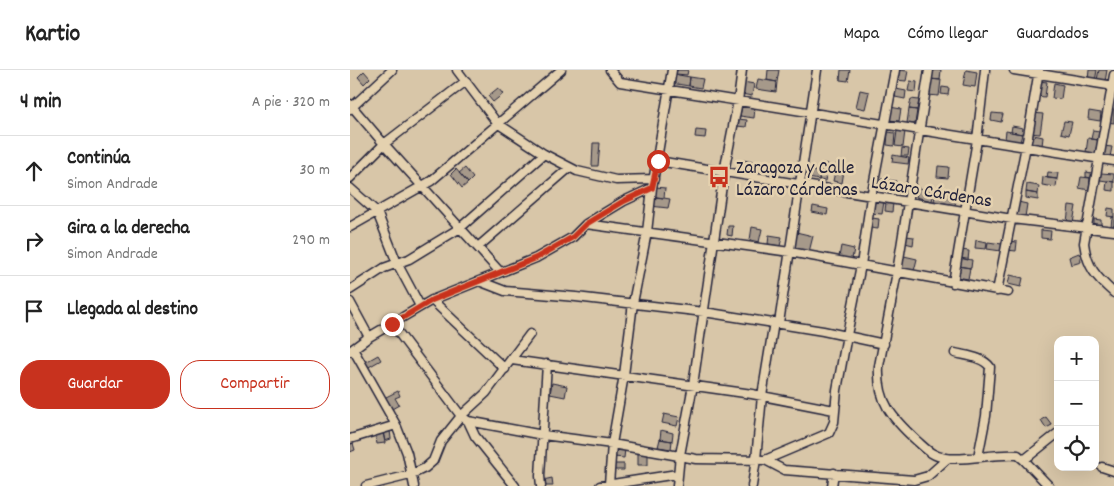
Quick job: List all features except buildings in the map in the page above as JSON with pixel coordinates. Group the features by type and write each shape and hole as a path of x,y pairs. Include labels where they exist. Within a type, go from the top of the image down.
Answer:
{"street":[{"path":"392,70 351,107 500,272"},
{"path":"457,70 497,123 527,144 569,168 616,180 654,179"},
{"path":"350,227 423,186 561,70"},
{"path":"610,70 620,82 1114,161"},
{"path":"609,484 612,444 624,375 633,303 647,232 652,188 672,70"},
{"path":"676,486 693,385 713,241 742,70"},
{"path":"752,486 762,396 790,252 817,70"},
{"path":"765,460 829,433 834,422 834,410 894,70"},
{"path":"929,70 897,272 879,366 878,378 881,394 895,421 933,456 947,459 1018,455 1049,486"},
{"path":"953,283 977,140 985,70"},
{"path":"1014,70 1039,72 1113,86"},
{"path":"997,291 1039,72"},
{"path":"1114,75 1084,243 1089,266 1114,293"},
{"path":"350,178 384,144 466,81"},
{"path":"350,290 384,268 409,259 460,228 544,154"},
{"name":"Lázaro Cárdenas","path":"658,161 964,212 1114,231"},
{"path":"478,247 569,168"},
{"path":"350,188 377,212 397,263 420,306"},
{"path":"414,486 407,453 396,425 352,350 369,337 432,300 536,258 573,237 586,224 624,201 652,188"},
{"path":"586,224 790,252 1008,292"},
{"path":"479,281 505,291 704,312 847,335 884,344"},
{"path":"432,300 505,368"},
{"path":"350,302 369,337"},
{"path":"392,324 461,416 468,421 696,459 765,460 784,470 914,480 928,476 947,459"},
{"path":"366,486 425,468 432,461 441,441 461,416 486,393 530,334"},
{"path":"955,353 978,358 987,362 990,367 986,416 978,457"},
{"path":"512,360 693,385 834,410"},
{"path":"541,486 547,364"},
{"path":"468,421 475,436 515,486"},
{"path":"350,439 396,425"},
{"path":"1024,460 1054,436"},
{"path":"1102,467 1114,471"},
{"path":"832,486 834,473"},
{"path":"600,486 677,474"}],"place":[{"name":"Zaragoza y Calle Lázaro Cárdenas","path":"719,177"}],"route":[{"path":"392,324 432,300 536,258 573,237 586,224 624,201 652,188 658,161"}]}
